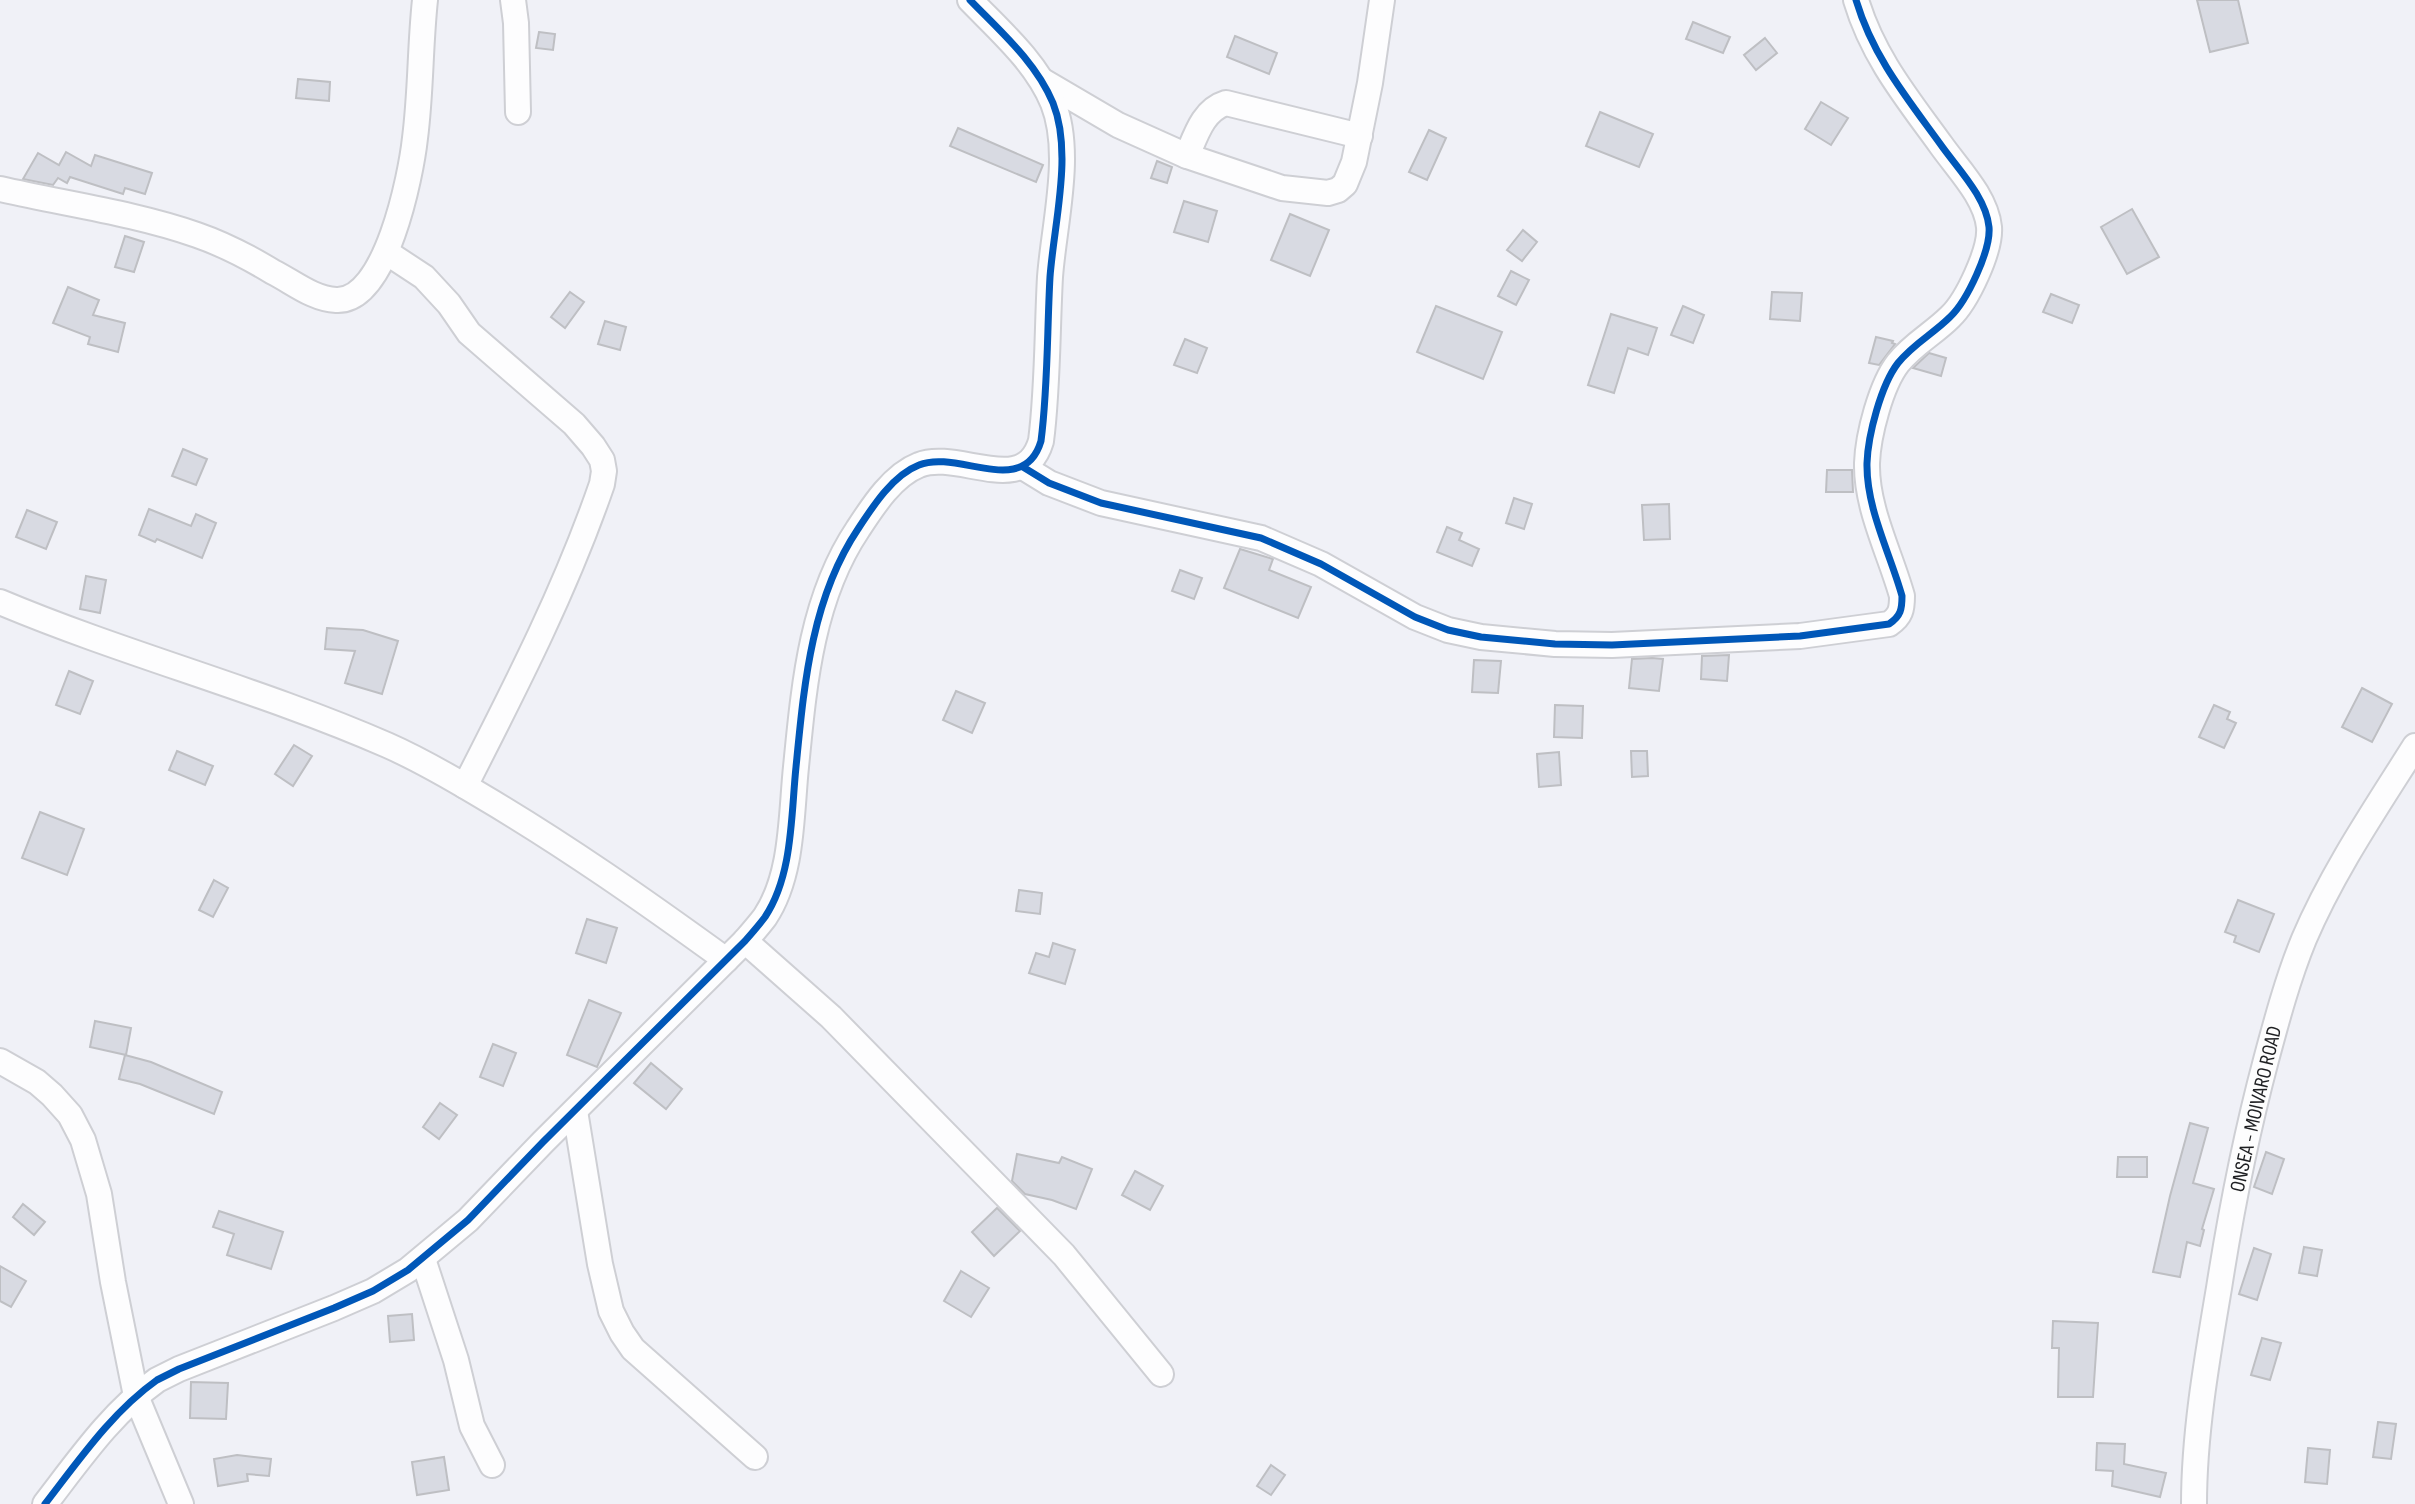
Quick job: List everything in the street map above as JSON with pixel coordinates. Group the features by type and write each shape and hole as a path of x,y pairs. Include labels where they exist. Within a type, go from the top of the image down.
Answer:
{"street":[{"path":"0,189 199,235 310,293 339,300 349,298 360,291 386,252 409,176 415,137 425,0"},
{"path":"513,0 518,112"},
{"path":"45,1504 78,1461 136,1395 158,1380 179,1369 334,1308 373,1290 423,1259 468,1220 745,941 765,916 775,899 788,842 804,682 814,636 839,561 857,530 897,481 918,465 941,461 1001,470 1023,467 1038,451 1044,420 1051,266 1061,174 1060,127 1054,105 1042,81 1025,58 970,0"},
{"path":"1042,81 1118,125 1188,156 1282,188 1317,194 1328,193 1338,190 1350,175 1370,83 1382,0"},
{"path":"1023,467 1049,482 1101,503 1261,538 1321,564 1415,617 1448,630 1481,637 1555,644 1612,645 1800,636 1889,624 1899,618 1902,596 1867,482 1869,445 1878,410 1896,365 1952,315 1980,264 1988,244 1989,228 1980,200 1881,60 1865,29 1856,0"},
{"path":"1188,156 1208,113 1226,103 1252,107 1360,136"},
{"path":"386,252 431,284 470,333 574,424 602,460 602,484 562,586 522,675 465,786"},
{"path":"0,602 58,626 139,653 386,745 465,786 593,866 726,960"},
{"name":"ONSEA - MOIVARO ROAD","path":"2194,1504 2204,1395 2226,1242 2274,1028 2304,940 2322,901 2415,746"},
{"path":"745,941 831,1017 1064,1255 1161,1374"},
{"path":"0,1061 28,1077 52,1096 70,1115 83,1140 99,1194 113,1282 136,1395 181,1504"},
{"path":"575,1111 600,1264 611,1311 622,1333 633,1349 755,1457"},
{"path":"423,1259 456,1360 472,1426 492,1465"}],"building":[{"path":"2197,0 2238,0 2248,43 2210,52"},
{"path":"1693,22 1730,37 1723,53 1686,39"},
{"path":"539,32 555,34 553,50 536,48"},
{"path":"1235,36 1277,53 1269,74 1227,57"},
{"path":"1765,38 1777,53 1756,70 1744,55"},
{"path":"298,79 330,82 329,101 296,98"},
{"path":"1821,102 1848,118 1831,145 1805,129"},
{"path":"1600,112 1653,134 1639,167 1586,146"},
{"path":"958,128 1043,165 1036,182 950,146"},
{"path":"1429,130 1446,138 1427,180 1409,172"},
{"path":"66,152 91,166 95,155 152,173 145,194 125,188 123,194 70,177 67,183 58,178 53,185 23,179 38,153 59,165"},
{"path":"1157,161 1172,167 1167,183 1151,178"},
{"path":"1184,201 1217,211 1208,242 1174,232"},
{"path":"2132,209 2159,257 2127,274 2101,227"},
{"path":"1290,214 1329,230 1310,276 1271,260"},
{"path":"1523,230 1537,242 1522,261 1507,250"},
{"path":"125,236 144,242 134,272 115,267"},
{"path":"1511,271 1529,280 1516,305 1498,296"},
{"path":"68,287 99,300 93,315 125,323 118,352 88,344 90,337 53,323"},
{"path":"570,292 584,302 565,328 551,317"},
{"path":"1772,292 1802,293 1800,321 1770,319"},
{"path":"2051,294 2079,305 2072,323 2043,312"},
{"path":"1436,306 1502,332 1483,379 1417,352"},
{"path":"1683,306 1704,315 1693,343 1671,335"},
{"path":"1611,314 1657,328 1648,355 1628,348 1614,393 1588,385"},
{"path":"605,321 626,327 620,350 598,344"},
{"path":"1876,337 1893,341 1895,344 1879,365 1869,363"},
{"path":"1185,339 1207,348 1197,373 1174,365"},
{"path":"1929,353 1946,358 1941,376 1913,368"},
{"path":"183,449 207,459 196,485 172,476"},
{"path":"1827,470 1852,470 1853,492 1826,492"},
{"path":"1514,498 1532,504 1524,529 1506,523"},
{"path":"1669,504 1670,539 1644,540 1642,505"},
{"path":"149,509 191,526 196,514 216,523 202,558 157,539 155,542 139,535"},
{"path":"27,510 57,522 46,549 16,537"},
{"path":"1447,527 1462,533 1459,540 1479,549 1472,566 1437,552"},
{"path":"1240,549 1273,559 1269,570 1311,587 1298,618 1224,588"},
{"path":"1180,570 1202,578 1194,599 1172,591"},
{"path":"86,576 106,580 100,613 80,609"},
{"path":"327,628 363,630 398,641 382,694 345,683 355,651 325,649"},
{"path":"1729,655 1727,681 1701,679 1702,656"},
{"path":"1632,659 1663,659 1659,691 1629,688"},
{"path":"1474,660 1501,661 1498,693 1472,692"},
{"path":"69,671 93,681 80,714 56,705"},
{"path":"2362,688 2392,704 2372,742 2342,727"},
{"path":"956,691 985,703 972,733 943,720"},
{"path":"1555,705 1583,706 1582,738 1554,737"},
{"path":"2214,705 2230,712 2227,719 2236,723 2224,748 2199,737"},
{"path":"294,745 312,756 293,786 275,774"},
{"path":"177,751 213,766 205,785 169,770"},
{"path":"1631,751 1647,751 1648,776 1632,777"},
{"path":"1559,752 1561,785 1539,787 1537,754"},
{"path":"40,812 84,829 67,875 22,858"},
{"path":"214,880 228,888 213,917 199,910"},
{"path":"1019,890 1042,893 1040,914 1016,911"},
{"path":"2238,900 2274,914 2259,952 2234,942 2236,936 2225,932"},
{"path":"587,919 617,928 606,963 576,953"},
{"path":"1053,943 1075,950 1065,984 1029,973 1036,953 1049,957"},
{"path":"589,1000 621,1013 597,1067 567,1055"},
{"path":"95,1021 131,1028 126,1055 90,1047"},
{"path":"493,1044 516,1053 503,1086 480,1077"},
{"path":"125,1055 151,1062 222,1092 214,1114 140,1084 119,1079"},
{"path":"651,1063 682,1089 666,1109 634,1083"},
{"path":"440,1103 457,1115 439,1139 423,1127"},
{"path":"2190,1123 2208,1128 2193,1183 2214,1189 2202,1229 2204,1230 2200,1246 2187,1242 2180,1277 2153,1272"},
{"path":"2266,1152 2284,1159 2272,1194 2254,1187"},
{"path":"1017,1154 1059,1163 1062,1157 1092,1169 1076,1209 1025,1194 1012,1181"},
{"path":"2118,1157 2147,1157 2147,1177 2117,1177"},
{"path":"1135,1171 1163,1186 1150,1210 1122,1195"},
{"path":"23,1204 45,1222 34,1235 13,1217"},
{"path":"997,1208 1020,1231 994,1256 972,1232"},
{"path":"219,1211 283,1232 271,1269 227,1255 234,1234 213,1227"},
{"path":"2304,1247 2322,1250 2317,1276 2299,1273"},
{"path":"2254,1248 2271,1254 2257,1300 2239,1294"},
{"path":"0,1266 26,1281 11,1307 0,1301"},
{"path":"961,1271 989,1288 971,1317 944,1301"},
{"path":"412,1314 414,1340 390,1342 388,1316"},
{"path":"2053,1321 2098,1323 2093,1397 2058,1397 2059,1348 2052,1348"},
{"path":"2262,1338 2281,1343 2270,1380 2251,1375"},
{"path":"191,1382 228,1383 226,1419 190,1418"},
{"path":"2378,1422 2396,1424 2391,1459 2373,1457"},
{"path":"2097,1443 2125,1444 2124,1464 2166,1473 2160,1497 2112,1486 2113,1471 2096,1470"},
{"path":"2308,1448 2330,1450 2327,1484 2305,1482"},
{"path":"237,1455 271,1459 269,1476 247,1474 248,1481 218,1486 214,1459"},
{"path":"444,1457 449,1490 417,1495 412,1462"},
{"path":"1271,1465 1285,1475 1271,1495 1257,1486"}],"cycle path":[{"path":"45,1504 111,1422 157,1380 373,1291 408,1270 468,1220 745,941 765,917 781,883 786,864 802,705 812,644 830,584 842,556 877,501 892,484 910,470 935,462 988,469 1020,467 1032,458 1041,441 1050,277 1062,166 1059,123 1053,103 1037,74 970,0"},
{"path":"1023,467 1049,483 1101,503 1261,538 1321,564 1415,617 1448,630 1481,637 1555,644 1612,645 1800,636 1889,624 1900,612 1902,596 1870,497 1867,463 1873,425 1886,384 1898,363 1950,317 1964,299 1982,261 1989,227 1977,194 1881,59 1856,0"}]}
